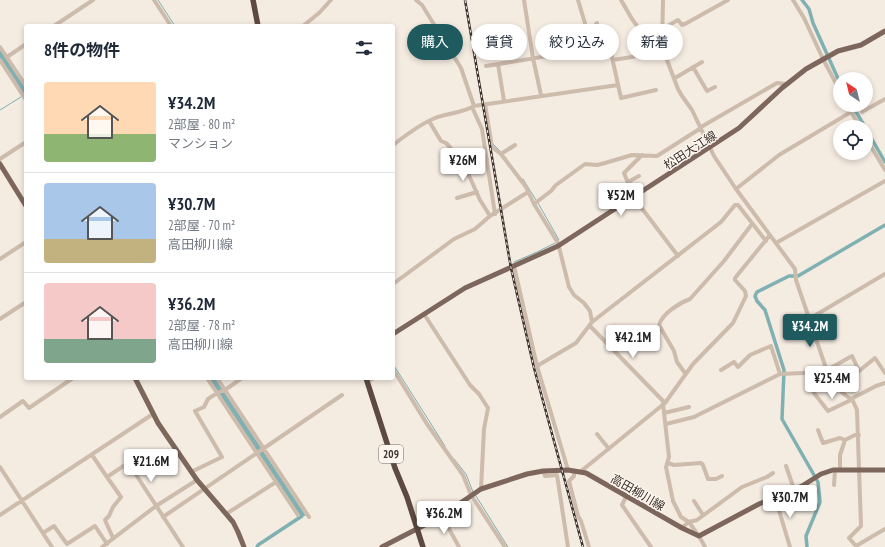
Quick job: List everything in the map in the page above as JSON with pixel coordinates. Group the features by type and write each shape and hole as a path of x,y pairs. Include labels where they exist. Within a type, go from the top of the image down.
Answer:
{"highway":[{"path":"253,0 258,24"},
{"name":"209","path":"367,380 423,547"}],"main road":[{"name":"松田大江線","path":"395,333 465,288 558,246 634,198 739,128 786,84 806,69 838,51 861,45 885,31"},
{"path":"0,164 24,203"},
{"path":"137,380 154,414 191,472 226,514 238,532 244,547"},
{"name":"高田柳川線","path":"382,547 442,516 481,489 528,474 543,471 568,470 586,473 681,528 699,536"},
{"path":"699,536 775,497 808,482 821,474 837,470 885,470"}],"street":[{"path":"57,24 93,0"},
{"path":"154,0 170,24"},
{"path":"305,24 319,13 331,0"},
{"path":"416,0 422,5 461,68 482,130 495,214"},
{"path":"524,0 533,58 541,95"},
{"path":"578,0 584,24"},
{"path":"621,0 636,24"},
{"path":"662,0 662,24"},
{"path":"683,25 728,0"},
{"path":"793,0 804,18 833,77"},
{"path":"671,24 678,20 681,24"},
{"path":"7,57 24,45"},
{"path":"0,47 24,83"},
{"path":"486,66 533,58"},
{"path":"0,60 24,97"},
{"path":"614,60 621,98 656,90"},
{"path":"667,60 682,96 692,110 709,149 736,189 795,269 796,280 827,371 834,386 853,401 858,414 861,526 849,538 856,546 885,528"},
{"path":"675,78 702,62"},
{"path":"498,64 504,101"},
{"path":"693,67 707,91 715,87"},
{"path":"534,204 551,191 556,185 585,164 597,165 632,155 657,156 777,83 786,84"},
{"path":"395,143 406,135 437,117 454,114 473,106 618,85"},
{"path":"873,106 885,99"},
{"path":"485,104 492,147 501,154 524,184 534,204 558,243 570,287 574,295 587,306 592,316 591,324 664,404 669,457 666,467 673,501 681,517 689,522 705,547"},
{"path":"736,189 779,155 851,112 856,120"},
{"path":"429,121 440,141 449,146 467,171 490,216"},
{"path":"0,159 24,143"},
{"path":"501,154 515,145"},
{"path":"873,150 885,170"},
{"path":"642,155 624,173 634,198 678,256"},
{"path":"467,171 487,159"},
{"path":"628,182 638,176"},
{"path":"776,244 885,181"},
{"path":"457,198 477,192"},
{"path":"395,283 454,239 475,229 490,216 528,192"},
{"path":"537,366 576,344 591,324 721,222 736,205 738,205 766,241"},
{"path":"686,373 677,362 674,351 659,325 659,322 684,301 690,299 724,261 752,224"},
{"path":"580,472 664,404 686,373 733,323 746,296 745,291 734,280 770,235"},
{"path":"0,259 24,243"},
{"path":"514,266 537,366 568,470"},
{"path":"809,319 885,274"},
{"path":"0,319 24,303"},
{"path":"424,314 470,385 479,394 488,408 484,429 481,489"},
{"path":"721,370 734,362 738,368 750,355 771,346 780,374"},
{"path":"666,424 694,417 780,374 827,371 852,356 859,371 875,358 885,371"},
{"path":"395,372 427,424 463,475 505,547"},
{"path":"0,417 23,401 29,408 70,380"},
{"path":"208,380 298,515"},
{"path":"218,380 309,517"},
{"path":"191,472 222,457 195,411 204,407 208,400 217,393 225,390 239,380"},
{"path":"814,394 828,411 876,386 885,383"},
{"path":"163,517 342,395"},
{"path":"664,413 689,408"},
{"path":"0,515 154,414"},
{"path":"818,430 823,443 840,438 845,440 859,435"},
{"path":"597,434 609,448"},
{"path":"834,485 840,455 845,440"},
{"path":"92,455 122,497 113,507 109,516 105,520 113,538"},
{"path":"107,477 128,463 132,465 156,506 183,547"},
{"path":"668,463 674,465 701,463 708,479 716,479 722,476"},
{"path":"786,466 794,489"},
{"path":"0,467 52,547"},
{"path":"543,471 545,476 557,475 568,547"},
{"path":"574,471 574,476 569,481 588,547"},
{"path":"681,528 689,522 696,520 742,487 767,478 774,473"},
{"path":"102,547 108,545 113,538 156,506 197,480"},
{"path":"226,514 276,482"},
{"path":"626,497 622,505 651,547"},
{"path":"775,497 790,547"},
{"path":"694,500 703,515"},
{"path":"442,516 459,547"},
{"path":"43,533 54,526 67,544 95,526 108,545"}],"water":[{"path":"0,49 24,86 24,95 0,58"},
{"path":"210,380 216,380 306,516 299,515"}],"waterway":[{"path":"158,0 174,24"},
{"path":"802,0 809,9 813,23 835,72"},
{"path":"0,110 21,97"},
{"path":"856,112 861,120"},
{"path":"873,141 885,162"},
{"path":"493,144 501,152"},
{"path":"523,179 536,200"},
{"path":"538,203 559,240 558,241"},
{"path":"807,547 806,536 820,502 818,482 782,419 784,370 765,310 757,301 755,296 757,292 789,276 798,276 885,225"},
{"path":"514,262 555,243"},
{"path":"395,367 445,446"},
{"path":"454,459 466,474 473,492"},
{"path":"476,496 508,547"},
{"path":"257,547 302,516 300,513"}],"railway":[{"path":"465,0 511,268 534,368 583,547"}]}
